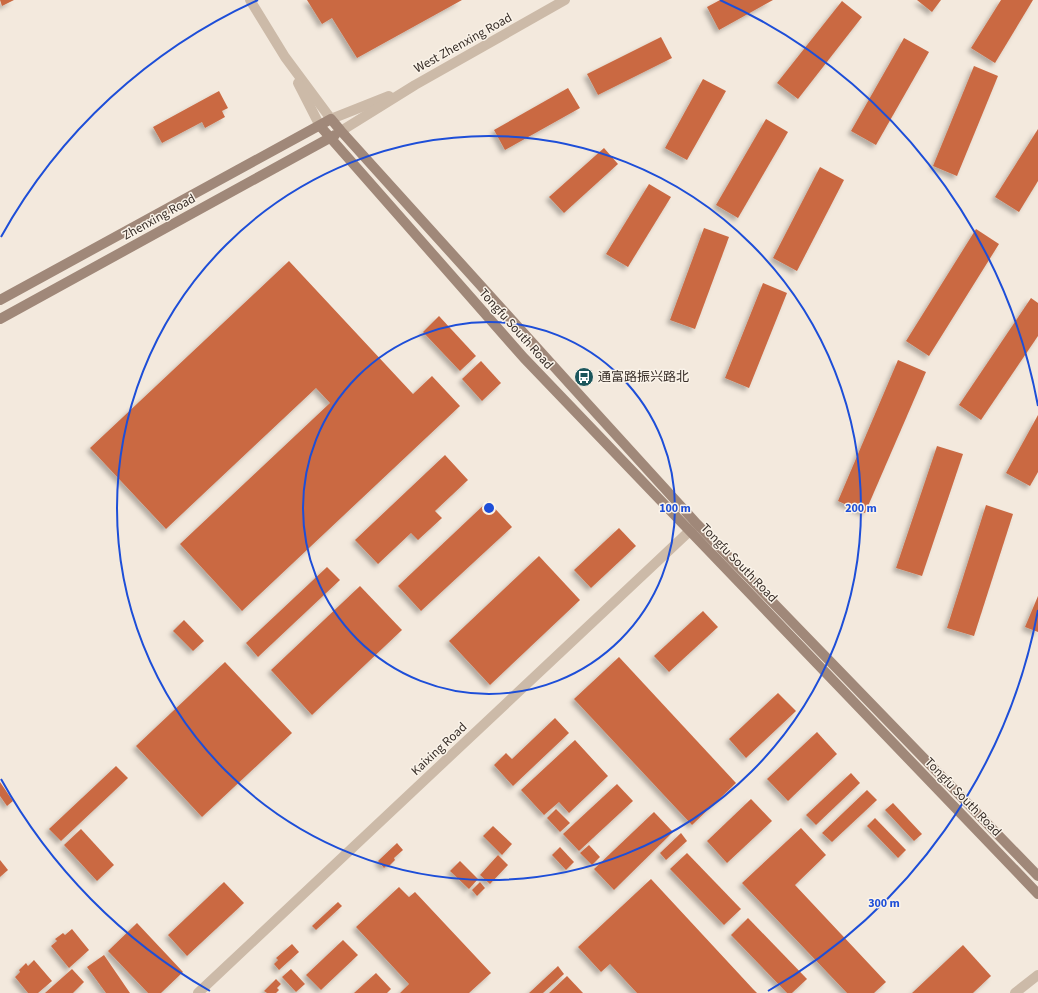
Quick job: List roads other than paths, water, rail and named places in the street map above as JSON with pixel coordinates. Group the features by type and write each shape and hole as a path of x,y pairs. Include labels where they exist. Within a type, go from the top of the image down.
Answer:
{"main road":[{"name":"Zhenxing Road","path":"0,300 331,119"},
{"name":"Tongfu South Road","path":"331,119 576,391 694,527 1038,894"},
{"name":"Tongfu South Road","path":"320,126 524,358 694,527 1038,876"},
{"name":"Zhenxing Road","path":"0,319 331,138 341,131"}],"street":[{"path":"250,0 285,58 320,126"},
{"name":"West Zhenxing Road","path":"341,131 415,85 565,0"},
{"path":"285,58 331,119"},
{"name":"West Zhenxing Road","path":"331,119 415,85"},
{"name":"Kaixing Road","path":"198,993 694,527"},
{"path":"1015,993 1038,975"}],"place":[{"name":"通富路振兴路北","path":"584,377"}]}
